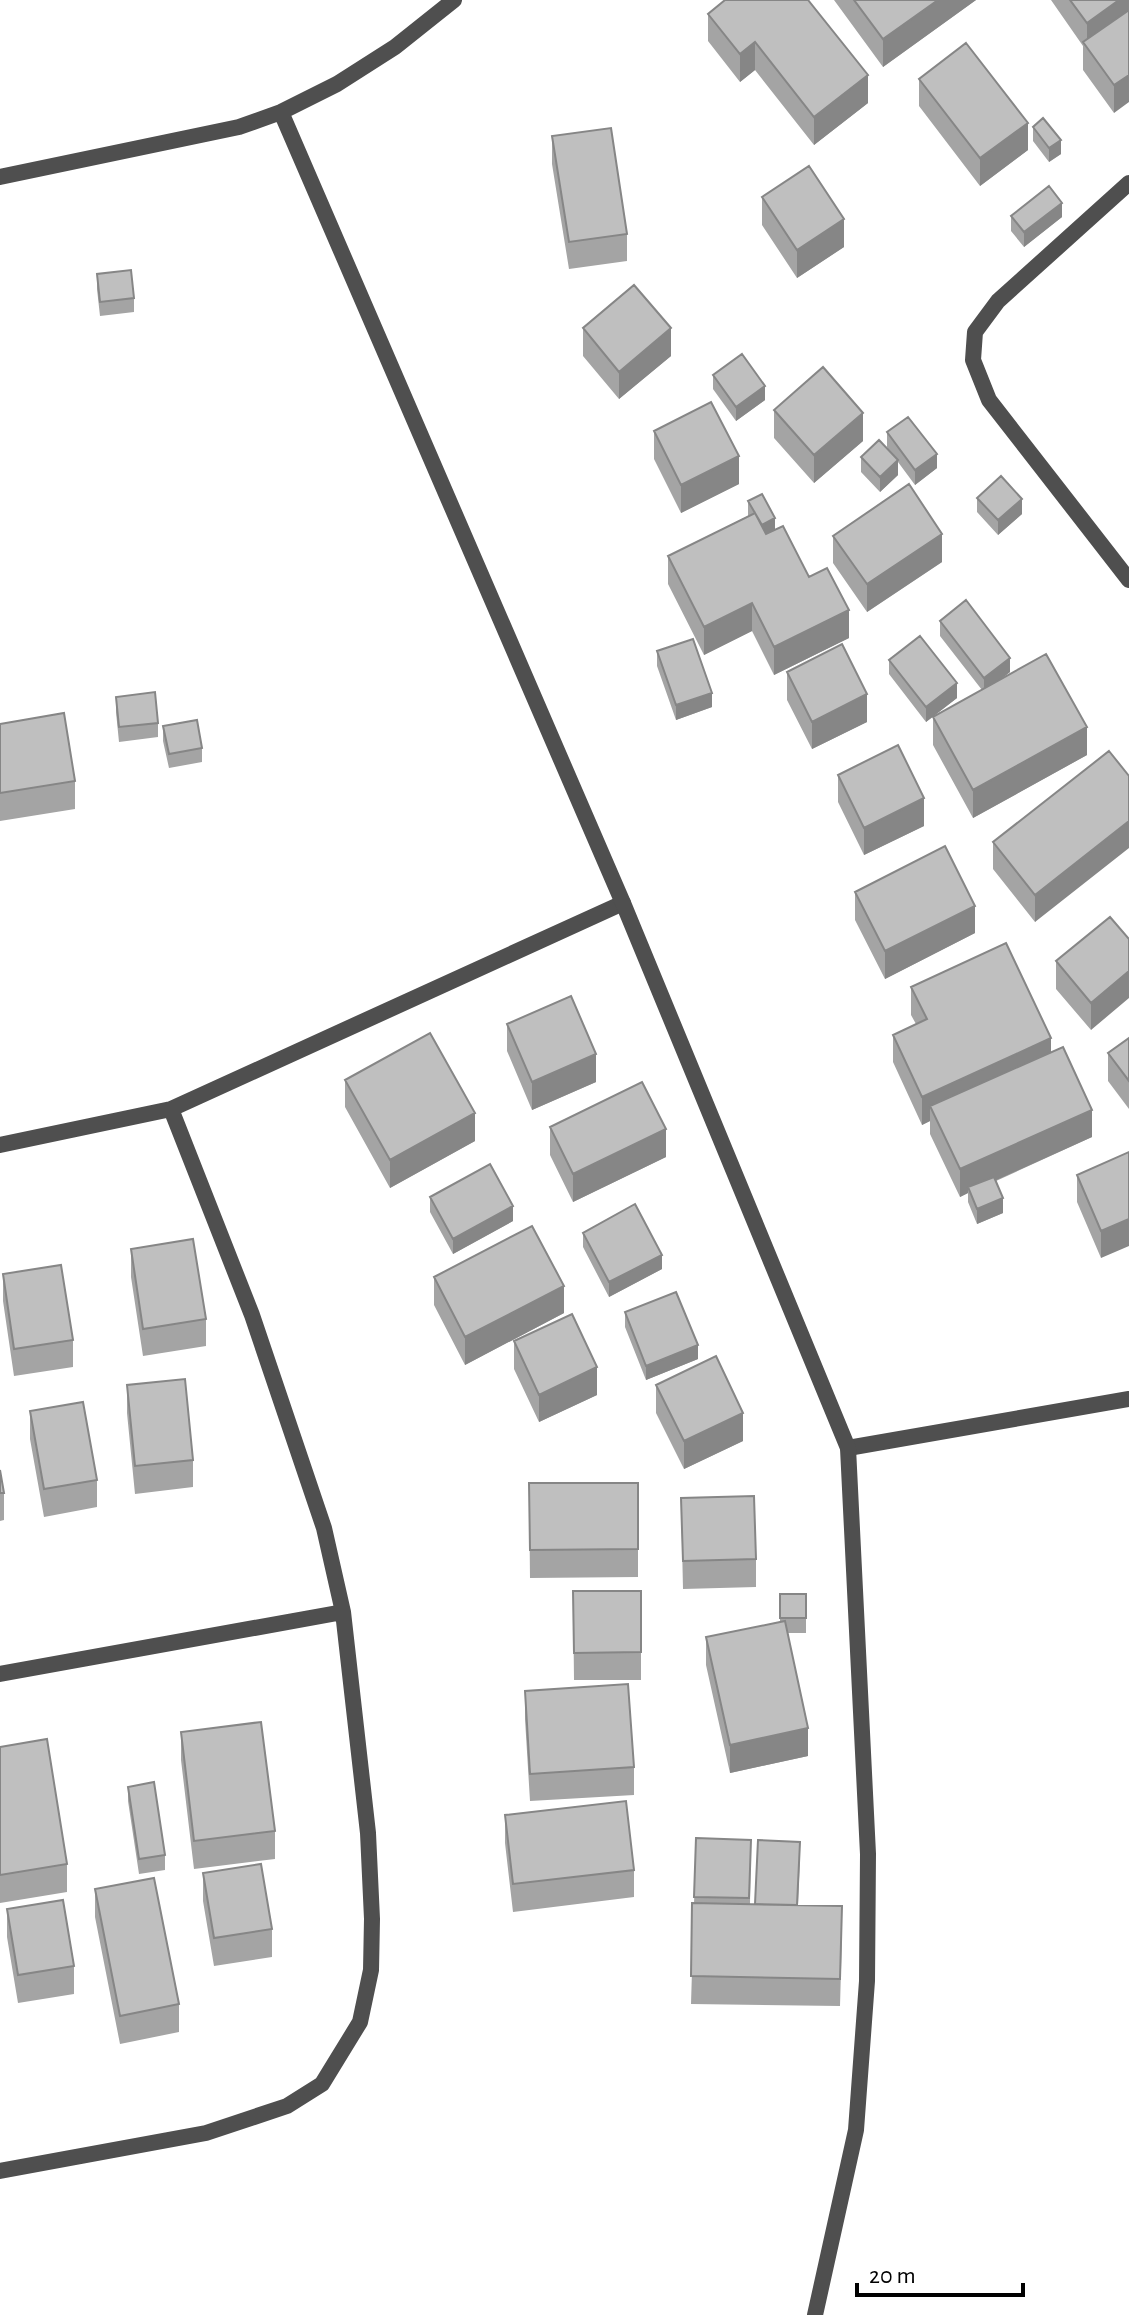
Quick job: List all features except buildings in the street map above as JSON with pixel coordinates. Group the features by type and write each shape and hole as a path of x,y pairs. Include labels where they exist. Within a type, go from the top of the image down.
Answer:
{"street":[{"path":"0,177 239,127 281,112 337,84 395,47 454,0"},
{"path":"281,112 623,903 848,1448 868,1854 867,1981 856,2130 815,2315"},
{"path":"1129,183 998,301 975,332 973,360 989,400 1129,580"},
{"path":"0,1145 171,1109 623,903"},
{"path":"0,2171 206,2133 287,2106 322,2084 360,2022 371,1970 368,1833 343,1612 324,1528 252,1315 171,1109"},
{"path":"848,1448 1129,1399"},
{"path":"0,1674 343,1612"}]}
